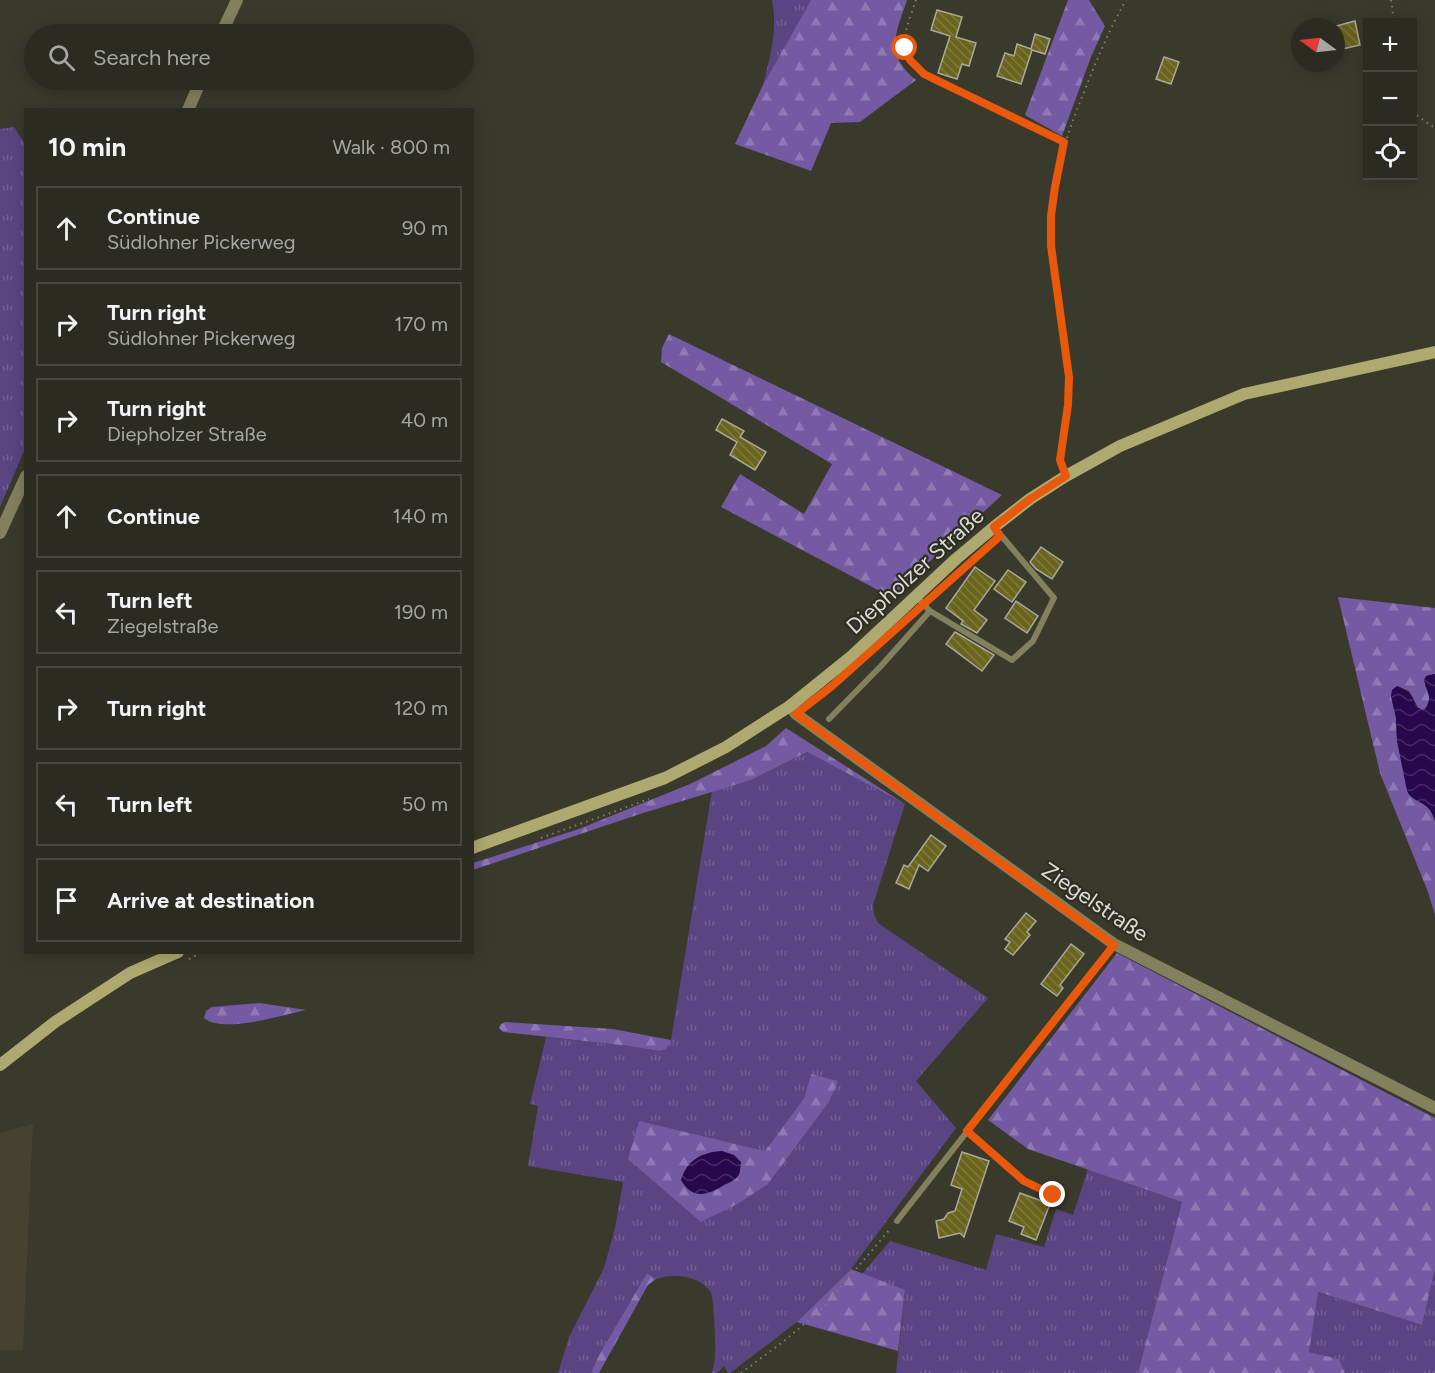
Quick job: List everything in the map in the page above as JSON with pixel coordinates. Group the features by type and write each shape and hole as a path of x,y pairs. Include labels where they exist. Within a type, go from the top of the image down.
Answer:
{"main road":[{"name":"Diepholzer Straße","path":"474,847 666,778 726,747 790,706 852,656 994,527 1030,499 1066,476 1145,434 1244,394 1435,352"},
{"path":"0,1065 55,1022 130,973 182,957"}],"street":[{"path":"226,24 237,0"},
{"path":"189,108 197,90"},
{"path":"0,533 24,480"},
{"name":"Ziegelstraße","path":"790,706 796,714 1114,945 1435,1108"}],"lane":[{"path":"916,596 930,611 1012,660 1033,641 1054,598 994,527"},
{"path":"829,719 930,611"},
{"path":"897,1221 1114,945"},
{"path":"967,1131 1024,1181 1053,1195"}],"path":[{"path":"916,0 905,36 905,48 910,60 924,74 1064,142"},
{"path":"1066,476 1060,460 1068,405 1069,377 1051,246 1051,216 1064,142 1103,42 1126,0"},
{"path":"1391,0 1393,18"},
{"path":"1417,115 1435,128"},
{"path":"741,1373 822,1309 897,1221"}],"shaded area":[{"path":"33,1124 23,1350 0,1350 0,1133"}],"green space":[{"path":"772,0 811,0 763,85 774,32"},
{"path":"811,0 907,0 899,23 895,43 896,52 906,70 916,80 860,122 831,123 811,171 735,144 763,85"},
{"path":"1068,0 1089,0 1105,26 1062,136 1025,115"},
{"path":"14,127 24,143 24,451 0,507 0,129"},
{"path":"669,334 1002,495 891,597 721,507 740,474 804,514 832,464 661,362 662,348"},
{"path":"1338,597 1435,608 1435,674 1426,676 1428,704 1424,710 1419,709 1409,691 1397,686 1391,696 1396,718 1397,741 1416,800 1428,808 1435,821 1435,915 1380,773"},
{"path":"786,728 905,804 807,752 751,780 643,813 474,870 474,863 579,829 690,784 766,746"},
{"path":"807,752 905,804 873,905 874,914 878,923 988,998 916,1081 956,1128 851,1269 797,1322 730,1373 724,1366 717,1373 712,1373 715,1342 711,1293 701,1282 694,1279 670,1276 656,1279 647,1273 599,1355 591,1373 558,1373 569,1337 604,1268 615,1228 623,1182 528,1166 538,1106 530,1104 546,1037 659,1051 671,1040 712,791 751,780","holes":["811,1074 829,1102 768,1184 639,1122 765,1151 804,1098"]},
{"path":"1117,953 1435,1118 1435,1269 1422,1325 1318,1292 1309,1352 1339,1359 1345,1373 1138,1373 1182,1202 1028,1149 988,1120"},
{"path":"260,1003 306,1010 238,1024 224,1024 204,1018 206,1011 212,1007"},
{"path":"505,1022 613,1029 671,1040 666,1049 659,1051 503,1032 499,1028"},
{"path":"811,1074 838,1081 829,1102 768,1184 739,1203 701,1222 628,1159 639,1121 765,1151 804,1098"},
{"path":"1088,1169 1182,1202 1138,1373 896,1373 905,1291 862,1274 890,1241 986,1270 996,1234 1044,1247 1056,1209 1073,1215"},
{"path":"851,1269 905,1290 898,1351 797,1322"},
{"path":"1435,1269 1435,1373 1345,1373 1339,1359 1309,1352 1317,1292 1422,1325"},
{"path":"647,1273 656,1279 648,1285 599,1373 591,1373 599,1355"}],"water":[{"path":"1435,674 1435,821 1429,809 1407,791 1391,696 1392,690 1397,686 1410,694 1416,707 1424,710 1429,699 1424,680 1426,676"},
{"path":"722,1151 734,1155 741,1162 740,1173 736,1179 701,1194 686,1187 681,1180 691,1162 702,1155"}],"building":[{"path":"937,10 962,17 956,37 976,43 969,66 962,64 957,79 938,73 950,36 931,30"},
{"path":"1355,21 1360,45 1345,48 1345,24"},
{"path":"1035,34 1050,39 1045,54 1032,50 1021,84 997,76 1005,53 1014,56 1017,44 1031,49"},
{"path":"1164,57 1179,62 1171,84 1156,79"},
{"path":"722,419 744,431 740,437 766,452 755,470 730,455 737,442 716,430"},
{"path":"1041,547 1063,562 1052,579 1036,569 1030,562"},
{"path":"975,567 995,581 974,610 987,620 977,633 961,624 963,621 946,608"},
{"path":"1008,570 1026,582 1012,602 994,589"},
{"path":"1016,601 1038,616 1027,633 1005,618"},
{"path":"955,632 994,655 982,671 946,644"},
{"path":"931,835 946,846 928,871 919,865 909,889 896,883 904,865 908,867"},
{"path":"1026,913 1036,921 1027,932 1030,935 1013,955 1005,949 1010,942 1005,939"},
{"path":"1071,944 1084,954 1060,985 1063,988 1057,996 1041,984"},
{"path":"962,1152 989,1161 964,1237 960,1233 939,1238 936,1221 944,1219 948,1213 955,1211 962,1189 951,1185"},
{"path":"1020,1193 1050,1204 1036,1240 1021,1234 1024,1227 1009,1221"}],"route":[{"path":"905,48 910,60 924,74 1064,142 1051,216 1051,246 1069,377 1068,405 1060,460 1066,476 1030,499 994,527 1000,536 832,686 796,714 1114,945 967,1131 1024,1181 1053,1195"}]}
